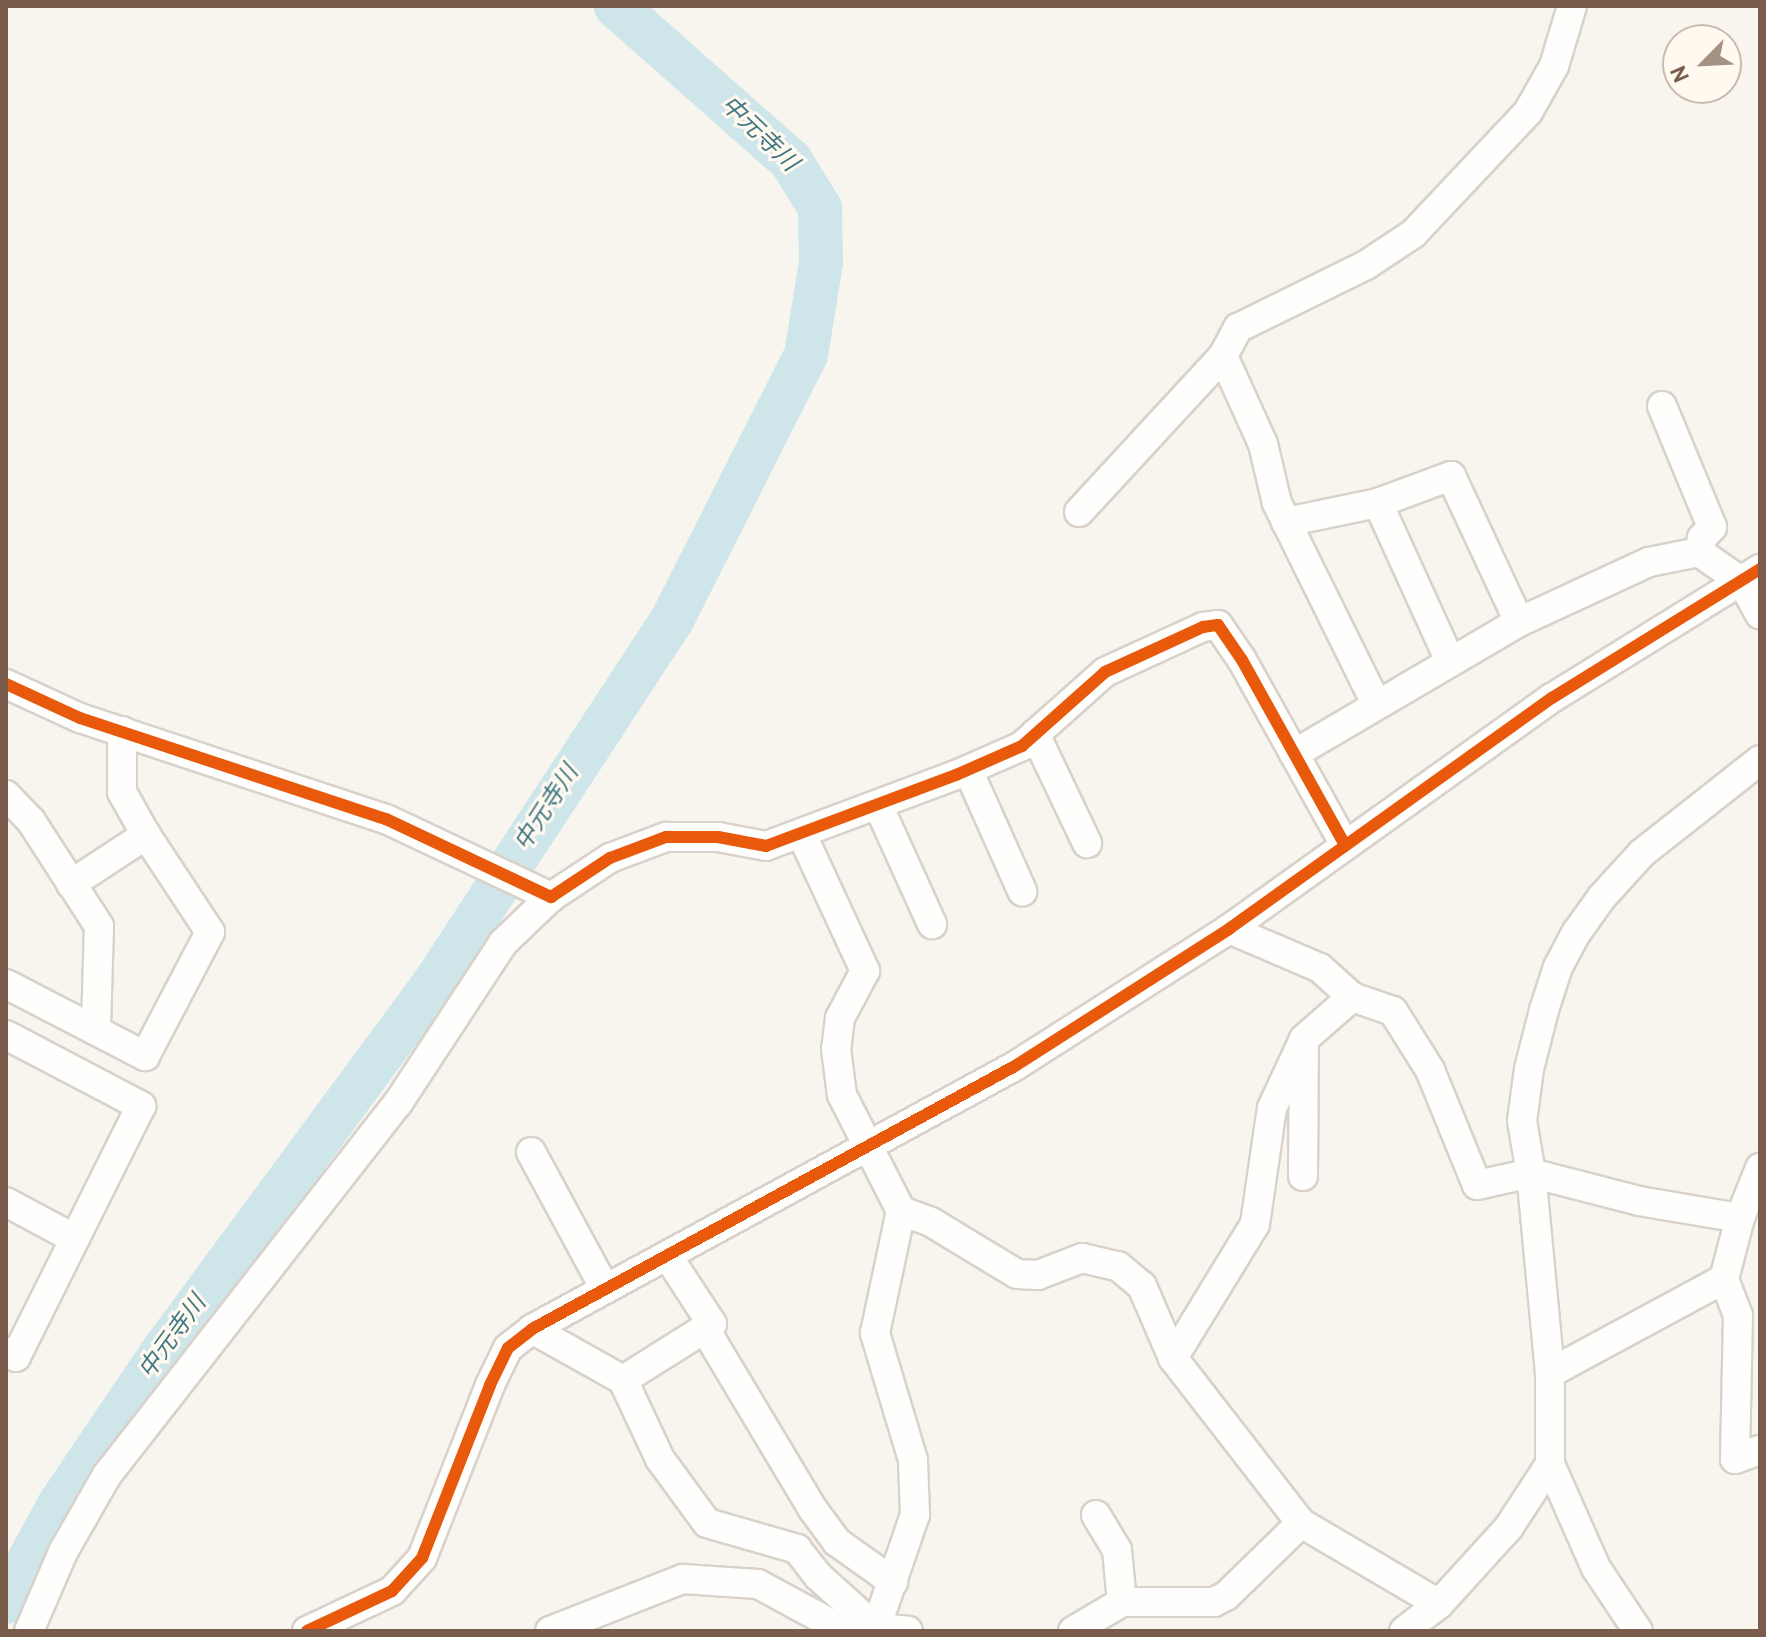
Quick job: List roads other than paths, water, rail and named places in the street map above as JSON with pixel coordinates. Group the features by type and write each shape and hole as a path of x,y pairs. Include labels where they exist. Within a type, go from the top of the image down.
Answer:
{"street":[{"path":"1079,512 1223,356 1238,328 1366,265 1413,234 1528,112 1554,66 1572,6"},
{"path":"1223,356 1263,444 1277,503 1376,703"},
{"path":"1662,406 1712,527 1702,538 1699,552"},
{"path":"1286,522 1378,503 1451,476 1519,622"},
{"path":"1378,503 1450,661"},
{"path":"1294,754 1376,703 1519,622 1649,562 1699,552 1751,575"},
{"path":"1751,575 1760,614"},
{"path":"307,1631 392,1591 422,1558 508,1348 532,1329 1015,1066 1229,929 1552,698 1751,575"},
{"path":"29,1631 63,1552 107,1475 398,1103 540,891 610,858 666,837 718,837 766,846 968,770 1022,746 1105,672 1203,627 1218,625 1242,660 1345,845"},
{"path":"6,684 80,718 386,819 540,891"},
{"path":"6,984 145,1056 210,932 146,835 122,792 122,731"},
{"path":"1035,734 1087,843"},
{"path":"1638,1631 1596,1568 1550,1464 1550,1373 1531,1173 1522,1121 1529,1069 1558,967 1577,932 1602,897 1642,853 1760,760"},
{"path":"968,770 1022,891"},
{"path":"6,795 31,821 99,926 101,1033 86,1077"},
{"path":"878,805 932,924"},
{"path":"71,884 146,835"},
{"path":"802,835 865,971 840,1018 836,1049 842,1095 901,1211 875,1333 913,1460 915,1515 876,1628"},
{"path":"1229,929 1320,968 1352,997 1393,1011 1408,1029 1430,1070 1477,1185 1531,1173 1639,1201 1740,1218"},
{"path":"1173,1358 1255,1224 1272,1108 1304,1039 1352,997"},
{"path":"6,1035 141,1106 75,1239 9,1361"},
{"path":"1303,1176 1304,1039"},
{"path":"531,1152 605,1289"},
{"path":"1760,1168 1740,1218 1724,1279 1738,1315 1735,1459 1760,1450"},
{"path":"6,1202 75,1239"},
{"path":"901,1211 931,1222 1017,1274 1038,1275 1082,1258 1118,1266 1142,1286 1173,1358 1301,1523 1439,1604"},
{"path":"623,1380 712,1324 667,1255"},
{"path":"1550,1373 1724,1279"},
{"path":"532,1329 623,1380 660,1459 707,1523 797,1549 818,1576 876,1628"},
{"path":"705,1329 812,1508 837,1542 893,1582"},
{"path":"1404,1631 1439,1604 1509,1527 1550,1464"},
{"path":"1096,1515 1117,1550 1122,1602"},
{"path":"1073,1631 1122,1602 1214,1602 1226,1596 1301,1523"},
{"path":"550,1631 683,1579 758,1584 845,1631 876,1628 908,1631"}],"waterway":[{"name":"中元寺川","path":"6,1602 59,1505 163,1351 435,982 672,620 806,355 821,262 820,208 791,161 616,6"}]}
